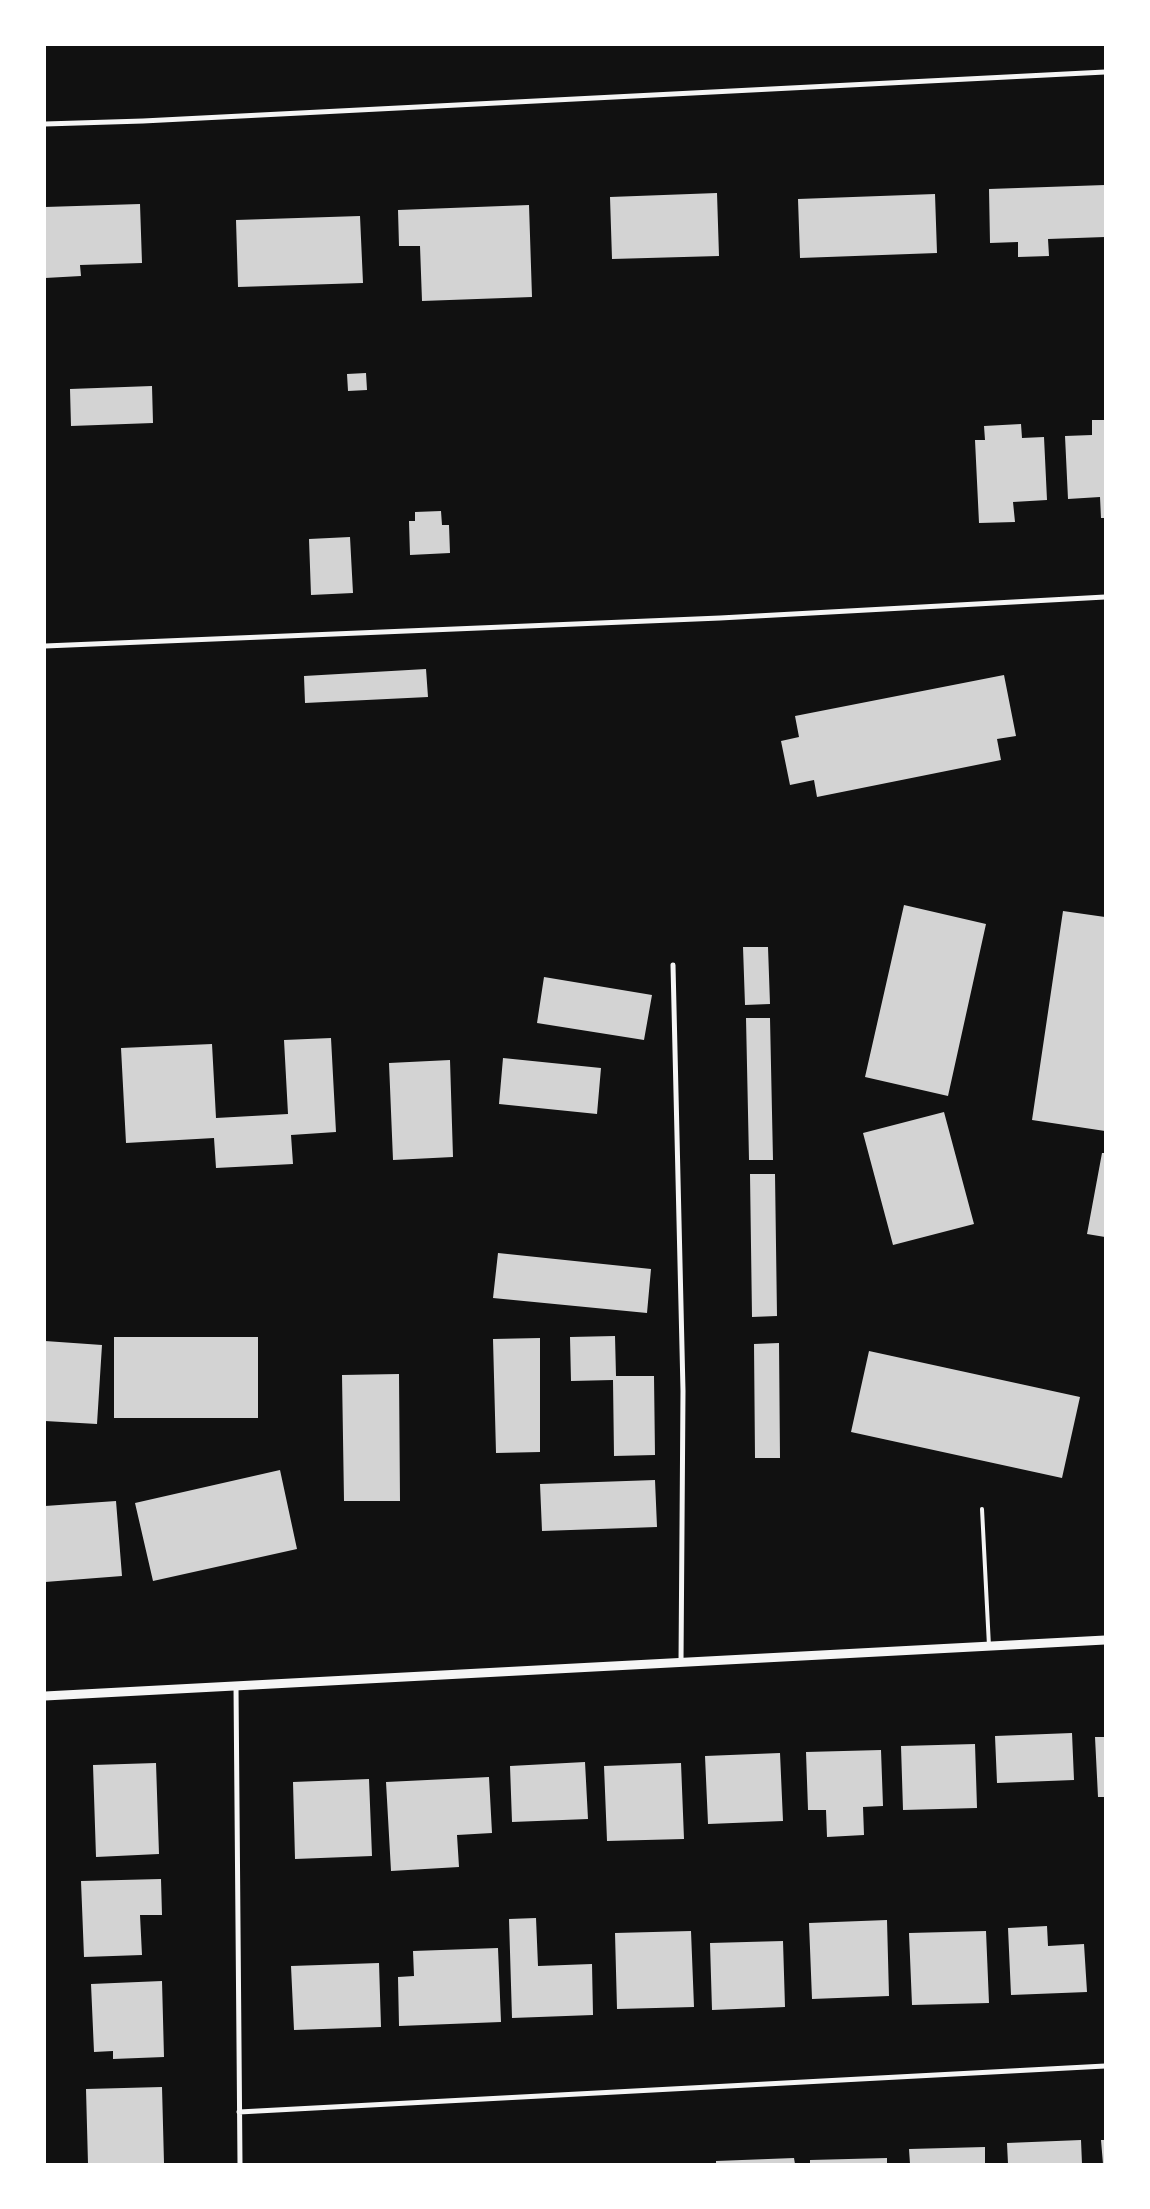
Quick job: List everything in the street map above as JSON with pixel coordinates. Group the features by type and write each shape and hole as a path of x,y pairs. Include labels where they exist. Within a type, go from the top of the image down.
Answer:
{"street":[{"path":"45,124 143,121 1105,72"},
{"path":"45,646 720,618 1105,597"},
{"path":"673,965 683,1391 681,1662"},
{"path":"45,1696 1105,1640"},
{"path":"236,1686 240,2164"},
{"path":"239,2112 1105,2066"}],"lane":[{"path":"982,1509 990,1646"}],"building":[{"path":"1105,185 1105,237 1048,239 1049,256 1018,257 1018,242 990,243 989,189"},
{"path":"717,193 719,256 612,259 610,197"},
{"path":"935,194 937,253 800,258 798,199"},
{"path":"140,204 142,263 80,265 81,276 45,278 45,207"},
{"path":"529,205 532,297 422,301 420,246 399,246 398,210"},
{"path":"360,216 363,283 238,287 236,220"},
{"path":"366,373 367,390 348,391 347,374"},
{"path":"152,386 153,423 71,426 70,389"},
{"path":"1092,420 1105,420 1105,518 1101,518 1100,497 1068,499 1065,436 1092,435"},
{"path":"1021,424 1022,438 1044,437 1047,500 1013,502 1015,522 979,523 975,440 985,440 984,426"},
{"path":"441,511 442,525 449,525 450,553 410,555 409,521 415,521 415,512"},
{"path":"350,537 353,593 311,595 309,539"},
{"path":"426,669 428,697 305,703 304,676"},
{"path":"1004,675 1016,736 997,739 1001,760 817,797 814,780 790,785 781,741 799,737 795,716"},
{"path":"904,905 986,924 948,1096 865,1077"},
{"path":"1063,911 1105,917 1105,1131 1032,1120"},
{"path":"743,947 768,947 770,1004 745,1005"},
{"path":"544,977 652,995 644,1040 537,1023"},
{"path":"746,1018 770,1018 773,1160 749,1160"},
{"path":"331,1038 336,1132 291,1135 293,1164 216,1168 214,1138 126,1143 121,1048 212,1044 216,1118 288,1114 284,1040"},
{"path":"503,1058 601,1068 597,1114 499,1104"},
{"path":"450,1060 453,1157 393,1160 389,1063"},
{"path":"944,1112 974,1224 893,1245 863,1133"},
{"path":"1102,1153 1105,1153 1105,1237 1087,1234"},
{"path":"750,1174 775,1174 777,1316 752,1317"},
{"path":"498,1253 651,1269 647,1313 493,1298"},
{"path":"615,1336 616,1376 654,1376 655,1455 614,1456 613,1380 571,1381 570,1337"},
{"path":"114,1337 258,1337 258,1418 114,1418"},
{"path":"540,1338 540,1452 496,1453 493,1339"},
{"path":"45,1341 102,1345 97,1424 45,1421"},
{"path":"779,1343 780,1458 755,1458 754,1344"},
{"path":"869,1351 1080,1397 1062,1478 851,1432"},
{"path":"399,1374 400,1501 344,1501 342,1375"},
{"path":"280,1470 297,1549 153,1581 135,1503"},
{"path":"655,1480 657,1527 542,1531 540,1484"},
{"path":"116,1501 122,1576 45,1582 45,1506"},
{"path":"1072,1733 1074,1780 997,1783 995,1736"},
{"path":"1095,1737 1105,1737 1105,1797 1098,1797"},
{"path":"975,1744 977,1808 903,1810 901,1746"},
{"path":"881,1750 883,1806 863,1807 864,1835 827,1837 826,1810 808,1810 806,1752"},
{"path":"780,1753 783,1821 708,1824 705,1756"},
{"path":"585,1762 588,1819 512,1822 510,1766"},
{"path":"156,1763 159,1854 96,1857 93,1765"},
{"path":"681,1763 684,1839 607,1841 604,1766"},
{"path":"489,1777 492,1833 457,1835 459,1867 391,1871 386,1782"},
{"path":"369,1779 372,1856 295,1859 293,1782"},
{"path":"161,1879 162,1915 140,1915 142,1955 84,1957 81,1881"},
{"path":"536,1918 538,1966 592,1964 593,2015 512,2018 509,1919"},
{"path":"887,1920 889,1996 812,1999 809,1923"},
{"path":"1047,1926 1048,1946 1084,1944 1087,1992 1011,1995 1008,1928"},
{"path":"691,1931 694,2007 617,2009 615,1933"},
{"path":"986,1931 989,2003 912,2005 909,1933"},
{"path":"783,1941 785,2007 712,2010 710,1943"},
{"path":"498,1948 501,2022 399,2026 398,1977 414,1976 413,1951"},
{"path":"379,1963 381,2027 294,2030 291,1966"},
{"path":"162,1981 164,2057 113,2059 113,2051 94,2052 91,1984"},
{"path":"162,2087 164,2163 88,2164 86,2089"},
{"path":"1081,2140 1082,2164 1008,2164 1007,2143"},
{"path":"1101,2140 1105,2140 1105,2164 1103,2164"},
{"path":"985,2147 985,2164 910,2164 909,2149"},
{"path":"794,2158 795,2164 716,2164 716,2161"},
{"path":"887,2158 887,2164 810,2164 810,2160"}]}
